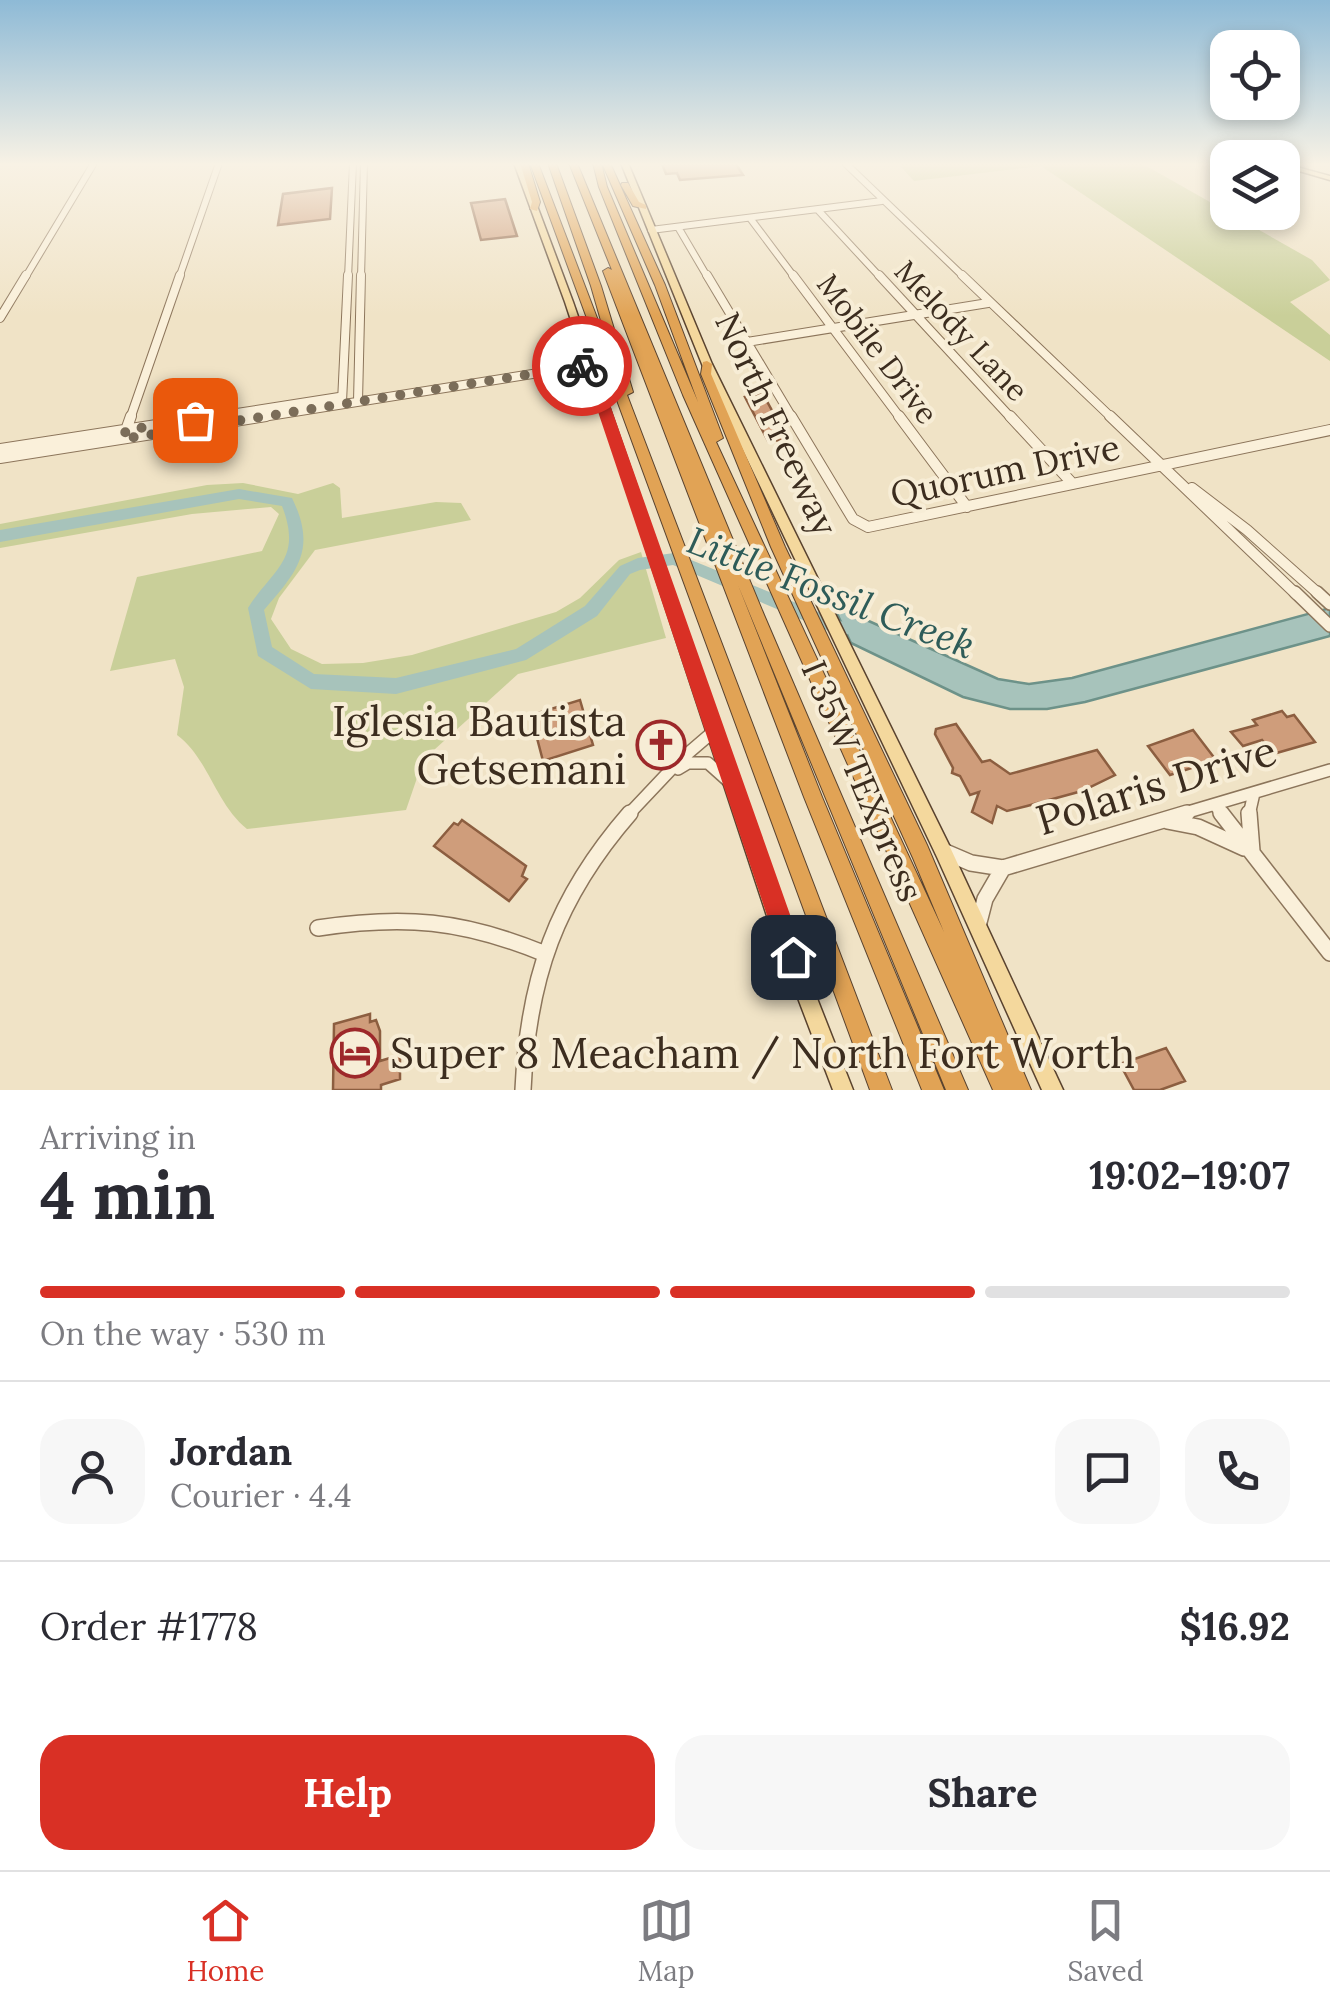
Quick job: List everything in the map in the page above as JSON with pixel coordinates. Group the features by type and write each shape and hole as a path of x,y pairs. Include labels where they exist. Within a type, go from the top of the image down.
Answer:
{"highway":[{"path":"552,214 881,1090"},
{"path":"569,214 673,518 670,532"},
{"path":"573,214 638,364 646,369"},
{"name":"I 35W TEXpress","path":"585,214 716,550 748,611 957,1090"},
{"name":"I 35W TEXpress","path":"598,214 734,558 748,611 933,1090"},
{"name":"North Freeway","path":"614,214 722,467 1005,1090"},
{"path":"629,214 686,349 723,455 722,467"},
{"path":"707,364 706,374 792,576 920,852 981,1006 1020,1090"}],"main road":[{"path":"536,214 734,790 842,1090"},
{"name":"North Freeway","path":"645,214 707,364 943,851 1053,1090"}],"street":[{"path":"0,318 64,214"},
{"path":"125,434 202,214"},
{"path":"342,400 350,214"},
{"path":"358,398 361,214"},
{"path":"652,230 785,214"},
{"name":"Melody Lane","path":"821,214 1072,483"},
{"path":"894,214 1330,626"},
{"name":"Mobile Drive","path":"750,218 967,506"},
{"path":"350,223 361,222"},
{"path":"678,227 747,342 988,303"},
{"path":"346,325 361,323"},
{"name":"Quorum Drive","path":"747,342 858,524 879,527 1330,430"},
{"path":"0,458 125,434 588,362"},
{"path":"0,449 125,434"},
{"path":"1163,466 1288,565 1330,604"},
{"path":"1270,571 1288,565"},
{"path":"524,1090 525,1018 543,953 578,880 600,848 668,774 714,732"},
{"path":"668,774 688,763 708,762 720,770 734,790"},
{"name":"Polaris Drive","path":"943,851 971,863 1003,868 1330,770"},
{"path":"1252,852 1248,819 1254,793"},
{"path":"1214,805 1330,954"},
{"path":"1166,820 1216,834 1252,852"},
{"name":"Polaris Drive","path":"977,930 985,898 1003,868"},
{"path":"318,928 364,920 443,919 494,932 543,953"}],"green space":[{"path":"1112,214 1210,214 1210,230 1259,230 1312,260 1330,280 1290,302 1330,335 1330,361"},
{"path":"243,483 298,494 333,483 340,488 342,518 436,502 461,503 471,520 315,550 279,598 271,619 291,649 322,664 363,663 412,655 556,612 580,598 619,560 641,552 666,638 518,674 434,750 417,778 406,810 247,829 227,807 197,756 177,735 184,687 175,659 110,671 137,577 262,551 279,514 271,507 192,514 0,548 0,524 207,485"}],"water":[{"path":"833,605 998,679 1029,684 1072,678 1330,608 1330,636 1085,702 1047,709 1010,709 963,697 851,643"}],"building":[{"path":"280,214 330,214 330,219 278,225"},
{"path":"474,214 510,214 517,236 481,240"},
{"path":"763,394 786,440 768,441 745,397"},
{"path":"580,700 593,745 543,761 531,715"},
{"path":"1282,711 1287,717 1294,715 1315,742 1273,754 1262,740 1243,746 1231,732 1257,725 1253,720"},
{"path":"956,724 982,762 990,760 1010,774 1097,750 1115,775 1082,791 1027,806 1007,811 997,806 992,823 972,812 979,792 970,795 960,776 952,773 935,734 936,729"},
{"path":"1193,730 1216,760 1170,775 1148,746"},
{"path":"462,820 526,866 522,876 527,879 509,901 434,846 454,823 458,825"},
{"name":"Super 8 Meacham / North Fort Worth","path":"370,1014 370,1022 376,1020 380,1031 380,1061 400,1055 400,1079 381,1085 381,1090 333,1090 334,1024"},
{"path":"1166,1048 1185,1081 1160,1090 1134,1090 1120,1064"}],"waterway":[{"name":"Little Fossil Creek","path":"0,536 239,494 287,502 294,520 297,548 287,571 256,608 264,651 311,681 396,686 520,655 591,611 625,570 638,564 674,559 842,629"}],"way so far":[{"path":"195,420 126,430 123,439 582,366"}],"place":[{"name":"Iglesia Bautista Getsemani","path":"661,745"},
{"name":"Super 8 Meacham / North Fort Worth","path":"355,1053"}],"route":[{"path":"582,366 589,365 793,957"}]}
